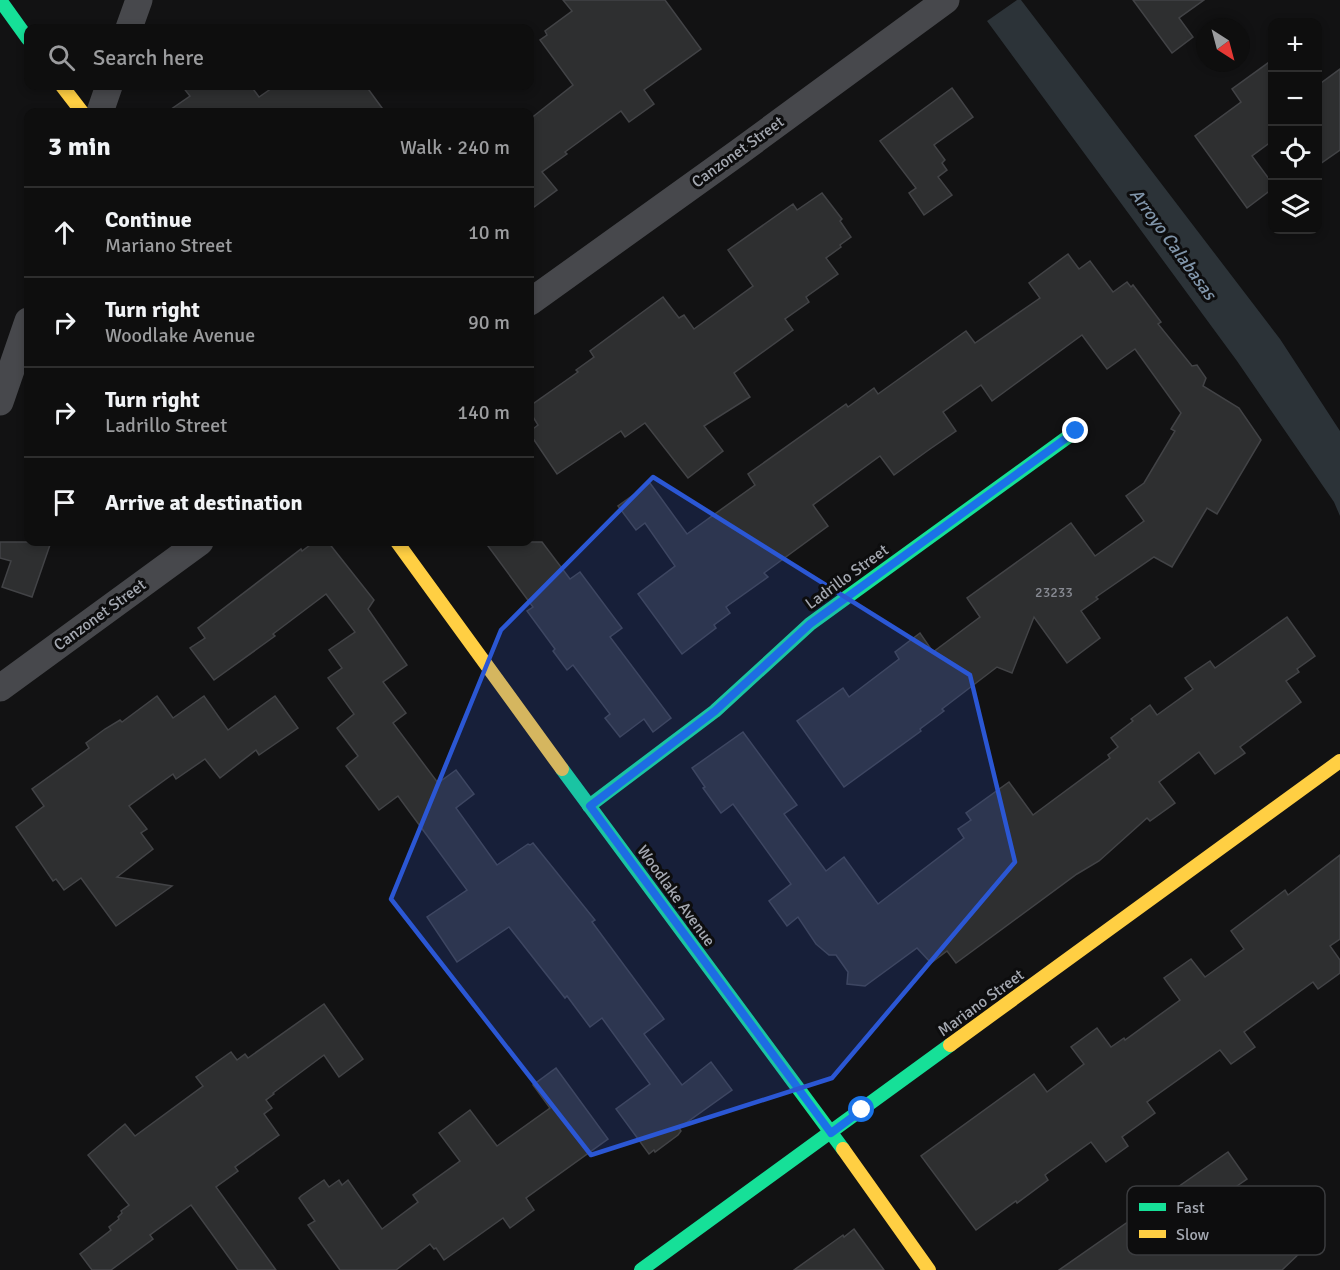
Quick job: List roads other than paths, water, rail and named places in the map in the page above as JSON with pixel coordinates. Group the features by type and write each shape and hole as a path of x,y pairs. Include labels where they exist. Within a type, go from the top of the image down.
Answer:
{"street":[{"path":"0,0 24,33"},
{"path":"130,24 139,0"},
{"name":"Canzonet Street","path":"534,299 946,0"},
{"path":"65,90 79,108"},
{"path":"101,108 108,90"},
{"path":"0,402 24,333"},
{"name":"Ladrillo Street","path":"590,806 715,711 810,624 1076,431"},
{"name":"Canzonet Street","path":"0,688 195,546"},
{"name":"Woodlake Avenue","path":"401,546 929,1270"},
{"name":"Mariano Street","path":"641,1270 1340,761"}],"water":[{"name":"Arroyo Calabasas","path":"1017,0 1021,0 1280,339 1340,431 1340,516 1334,502 1237,361 987,21"}]}
